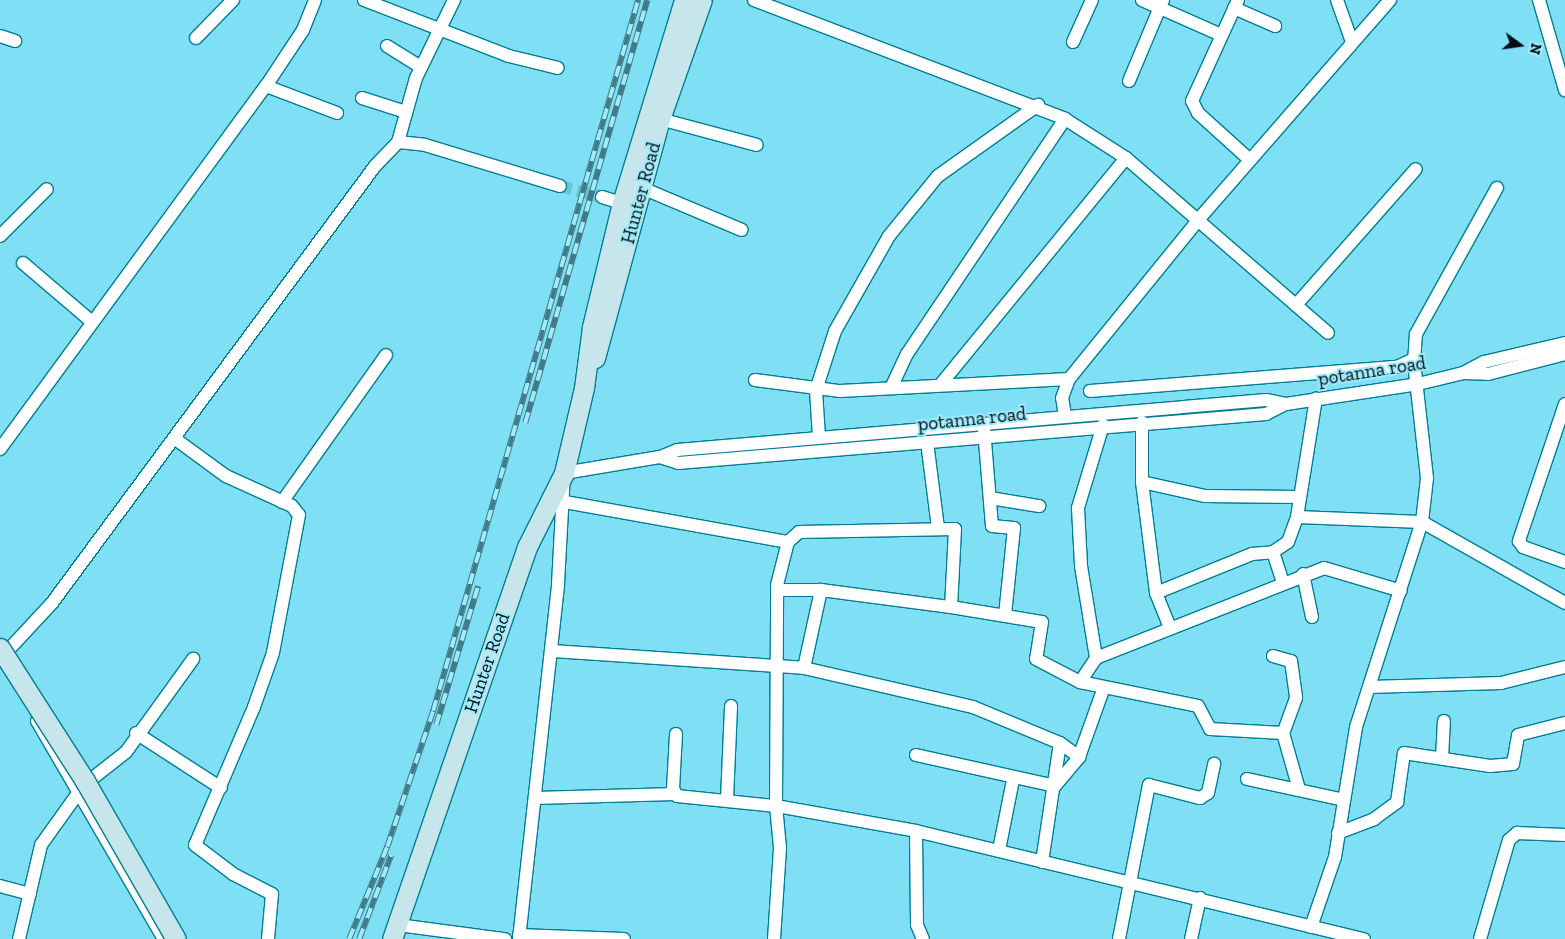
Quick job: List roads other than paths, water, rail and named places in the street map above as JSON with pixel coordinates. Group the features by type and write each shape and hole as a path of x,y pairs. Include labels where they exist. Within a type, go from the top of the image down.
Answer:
{"street":[{"path":"196,38 233,0"},
{"path":"0,449 266,86 303,30 315,0"},
{"path":"364,0 440,26 509,56 558,68"},
{"path":"0,659 52,603 375,166 398,142 421,67 454,0"},
{"name":"Hunter Road","path":"395,932 527,546 566,467 584,388 592,327 622,203 684,0"},
{"name":"Hunter Road","path":"584,388 605,333 660,119 702,0"},
{"path":"754,0 1038,105 1065,119 1126,158 1328,333"},
{"path":"1073,42 1092,0"},
{"path":"1142,0 1161,4 1221,35"},
{"path":"1337,0 1352,42"},
{"path":"1063,407 1069,378 1198,220 1390,0"},
{"path":"1539,0 1565,90"},
{"path":"1129,81 1161,4"},
{"path":"1250,160 1198,113 1192,101 1236,4 1274,26"},
{"path":"0,36 15,41"},
{"path":"387,46 421,67"},
{"path":"266,86 337,113"},
{"path":"362,98 406,112"},
{"path":"818,429 816,390 835,331 863,275 915,200 938,176 1038,105"},
{"path":"660,119 756,145"},
{"path":"891,388 907,354 1065,119"},
{"path":"398,142 425,145 560,186"},
{"path":"941,384 1126,158"},
{"path":"1296,306 1416,169"},
{"path":"642,188 742,230"},
{"path":"1311,927 1335,857 1344,800 1369,688 1422,522 1426,478 1415,369 1422,315 1497,188"},
{"path":"0,236 47,189"},
{"path":"602,196 622,203"},
{"path":"23,263 92,322"},
{"name":"potanna road","path":"1463,373 1484,362 1565,343"},
{"name":"potanna road","path":"660,457 678,463 1103,425 1266,414 1286,404 1316,399 1415,369 1488,374 1565,354"},
{"path":"282,502 386,355"},
{"path":"1090,391 1397,367 1415,369"},
{"path":"755,380 816,390 891,388 1069,378"},
{"path":"1156,593 1252,554 1273,552 1288,542 1297,517 1298,497 1316,399"},
{"name":"potanna road","path":"566,467 660,457 677,450 818,429 984,422 1063,407 1266,400 1286,404"},
{"path":"1565,404 1519,541 1523,547 1565,562"},
{"path":"984,422 992,526 1014,528 1005,615"},
{"path":"1142,422 1142,482 1156,593 1169,626"},
{"path":"1096,658 1081,566 1078,508 1103,425"},
{"path":"174,438 226,476 282,502 299,515 273,653 221,788 195,845 226,869 272,894 268,939"},
{"path":"927,442 938,528"},
{"path":"566,467 565,502 551,651 519,937 624,939"},
{"path":"1142,482 1205,496 1298,497"},
{"path":"990,498 1039,506"},
{"path":"565,502 788,542"},
{"path":"1297,517 1422,522 1565,604"},
{"path":"774,939 780,848 776,806 777,590 788,542 799,532 955,528 951,608"},
{"path":"1273,552 1283,583"},
{"path":"1080,682 1096,658 1169,626 1303,574 1324,568 1401,591"},
{"path":"1303,574 1312,617"},
{"path":"777,590 821,590 1005,615 1042,622 1036,659 1080,682 1103,690 1198,706 1210,729 1283,733"},
{"path":"804,668 821,590"},
{"path":"0,648 85,782 176,939"},
{"path":"551,651 778,664 804,668 973,707 1060,743 1079,757"},
{"path":"1272,656 1291,661 1296,698 1283,733 1299,790"},
{"path":"20,939 41,845 78,794 97,772 126,752 136,733 192,658"},
{"path":"0,664 164,939"},
{"path":"1369,688 1501,682 1565,667"},
{"path":"1055,786 1079,757 1103,690"},
{"path":"727,799 731,706"},
{"path":"1442,758 1444,721"},
{"path":"1338,833 1374,819 1397,802 1404,753 1490,766 1513,764 1518,735 1565,723"},
{"path":"136,733 221,788"},
{"path":"675,794 676,734"},
{"path":"1042,862 1060,743"},
{"path":"916,755 1013,780 1055,786"},
{"path":"1119,939 1128,880 1149,786 1200,798 1208,793 1214,764"},
{"path":"1247,779 1344,800"},
{"path":"999,850 1013,780"},
{"path":"535,798 675,794 776,806 916,831 1200,898 1311,927 1339,937 1364,939"},
{"path":"916,831 917,925 924,939"},
{"path":"1480,939 1509,840 1517,833 1565,836"},
{"path":"0,886 30,894"},
{"path":"1191,939 1200,898"},
{"path":"395,932 505,939"}],"tunnel":[{"path":"560,186 602,197"}],"railway":[{"path":"349,939 387,847 433,711 638,0"},
{"path":"525,423 647,0"},
{"path":"436,725 478,586"},
{"path":"359,939 391,855"}]}
